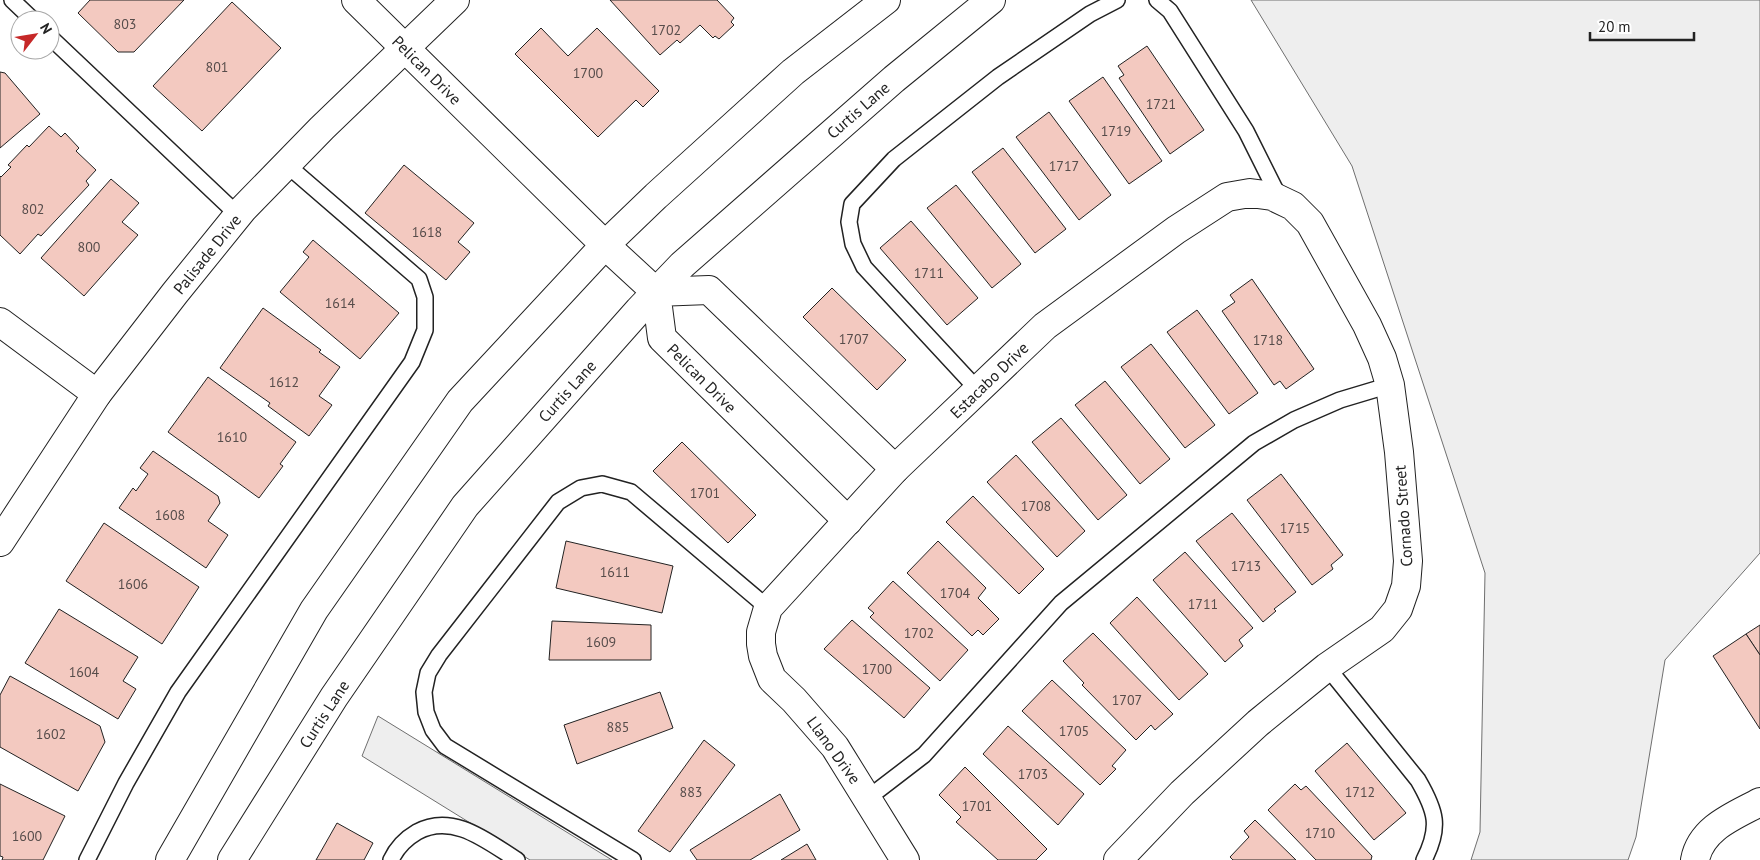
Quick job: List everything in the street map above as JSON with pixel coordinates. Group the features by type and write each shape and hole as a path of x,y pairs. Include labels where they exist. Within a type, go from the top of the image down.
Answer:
{"street":[{"name":"Pelican Drive","path":"356,0 605,245 656,292 662,338 848,521"},
{"name":"Palisade Drive","path":"0,542 97,394 238,215 322,128 455,0"},
{"path":"170,860 314,610 460,401 605,245 656,196 793,72 886,0"},
{"name":"Curtis Lane","path":"232,860 334,697 465,506 682,265 879,92 991,0"},
{"name":"Estacabo Drive","path":"761,644 761,632 768,608 895,469 1046,326 1176,230 1227,197 1250,193 1280,199"},
{"name":"Cornado Street","path":"1118,860 1182,792 1258,723 1327,667 1382,629 1398,609 1406,586 1408,561 1399,452 1390,385 1382,358 1367,325 1310,223 1293,206 1280,199"},
{"path":"656,292 709,290 895,469"},
{"path":"0,322 97,394"},
{"name":"Llano Drive","path":"761,644 762,656 772,679 794,700 835,747 905,860"},
{"path":"1695,860 1701,843 1707,834 1719,825 1760,802"}],"lane":[{"path":"12,0 22,10"},
{"path":"978,390 864,267 853,244 849,222 852,204 894,158 998,77 1090,14 1117,0"},
{"path":"1157,0 1170,11 1246,131 1280,199"},
{"path":"60,46 238,215"},
{"path":"88,860 126,783 178,692 412,362 425,330 425,297 419,279 287,164"},
{"path":"868,798 930,749 1061,603 1254,443 1294,420 1340,400 1390,385"},
{"path":"633,860 446,746 433,730 426,712 424,692 428,672 439,655 558,502 581,488 602,484 631,492 768,608"},
{"path":"1327,667 1418,780 1430,799 1435,821 1432,843 1424,860"},
{"path":"391,860 395,851 406,838 422,829 439,825 456,826 473,832 517,860"}],"shaded area":[{"path":"1251,0 1760,0 1760,553 1665,660 1636,837 1628,860 1471,860 1480,832 1485,573 1352,166"},
{"path":"378,716 612,860 530,860 362,756"}],"building":[{"path":"90,0 184,0 134,52 118,52 78,13"},
{"path":"610,0 717,0 734,18 731,22 734,25 719,39 715,36 713,38 700,25 680,43 677,40 660,55"},
{"path":"232,2 281,48 202,131 153,86"},
{"path":"541,28 568,56 597,28 659,91 643,107 636,100 598,137 515,54"},
{"path":"1147,46 1204,130 1170,154 1119,78 1124,75 1118,66"},
{"path":"0,72 5,73 40,114 0,148"},
{"path":"1103,77 1162,161 1129,184 1069,101"},
{"path":"1049,112 1111,195 1079,220 1016,137"},
{"path":"49,126 61,137 65,133 79,148 76,151 96,170 86,181 89,185 41,236 38,234 20,254 0,235 0,176 11,167 8,165 27,145 29,147"},
{"path":"1003,148 1066,229 1035,253 972,172"},
{"path":"404,165 474,223 458,242 470,252 446,280 365,213"},
{"path":"111,179 139,203 122,222 138,235 84,296 41,258"},
{"path":"956,185 1021,264 992,288 927,208"},
{"path":"911,221 978,298 947,325 880,248"},
{"path":"313,240 399,313 360,359 280,292 309,257 303,252"},
{"path":"1252,279 1314,369 1286,389 1280,381 1274,385 1222,311 1235,302 1230,295"},
{"path":"832,288 906,360 877,390 803,317"},
{"path":"263,308 321,350 319,352 340,367 319,396 332,405 309,436 268,406 270,403 220,368"},
{"path":"1197,310 1258,393 1229,414 1167,332"},
{"path":"1151,344 1215,425 1185,448 1121,367"},
{"path":"208,377 296,442 280,464 283,466 259,498 168,432"},
{"path":"1105,381 1170,459 1140,484 1075,405"},
{"path":"1061,418 1127,495 1098,520 1032,442"},
{"path":"682,442 756,515 728,543 653,471"},
{"path":"153,451 218,496 220,503 208,521 228,535 206,568 119,508 133,488 136,491 148,474 140,468"},
{"path":"1016,455 1085,531 1057,557 987,482"},
{"path":"1281,474 1343,555 1331,565 1333,569 1312,585 1247,500"},
{"path":"973,496 1044,569 1019,594 946,522"},
{"path":"1232,513 1296,592 1274,609 1276,611 1263,622 1196,541"},
{"path":"104,523 199,587 162,644 66,581"},
{"path":"566,541 673,566 662,613 556,588"},
{"path":"938,541 986,588 978,598 999,619 983,635 978,630 972,636 907,573"},
{"path":"1185,552 1253,628 1239,640 1243,646 1225,662 1153,580"},
{"path":"893,581 968,650 940,681 870,617 874,613 868,608"},
{"path":"1137,597 1208,674 1179,700 1110,623"},
{"path":"59,609 138,657 123,681 136,689 118,719 25,663"},
{"path":"852,620 930,688 904,718 824,649"},
{"path":"552,621 651,625 651,660 549,660"},
{"path":"1760,625 1760,655 1746,634"},
{"path":"1093,633 1173,714 1155,730 1151,725 1136,740 1082,685 1084,683 1063,661"},
{"path":"1746,634 1760,655 1760,729 1713,656"},
{"path":"10,676 100,726 105,742 78,791 0,747 0,695"},
{"path":"1052,680 1126,750 1112,766 1116,769 1100,785 1022,711"},
{"path":"660,692 673,728 577,764 564,725"},
{"path":"1008,726 1084,794 1058,825 983,754"},
{"path":"704,740 735,765 670,852 638,831"},
{"path":"1347,743 1406,813 1374,840 1315,771"},
{"path":"965,767 1047,849 1036,860 998,860 956,822 961,817 939,795"},
{"path":"0,784 65,816 43,860 2,860 3,857 0,856"},
{"path":"1295,784 1301,790 1306,786 1372,856 1371,860 1316,860 1268,810"},
{"path":"780,794 800,830 750,860 697,860 690,850"},
{"path":"1255,820 1296,860 1233,860 1230,857 1249,837 1244,831"},
{"path":"337,823 373,843 364,860 316,860"},
{"path":"807,844 816,860 781,860"}]}
